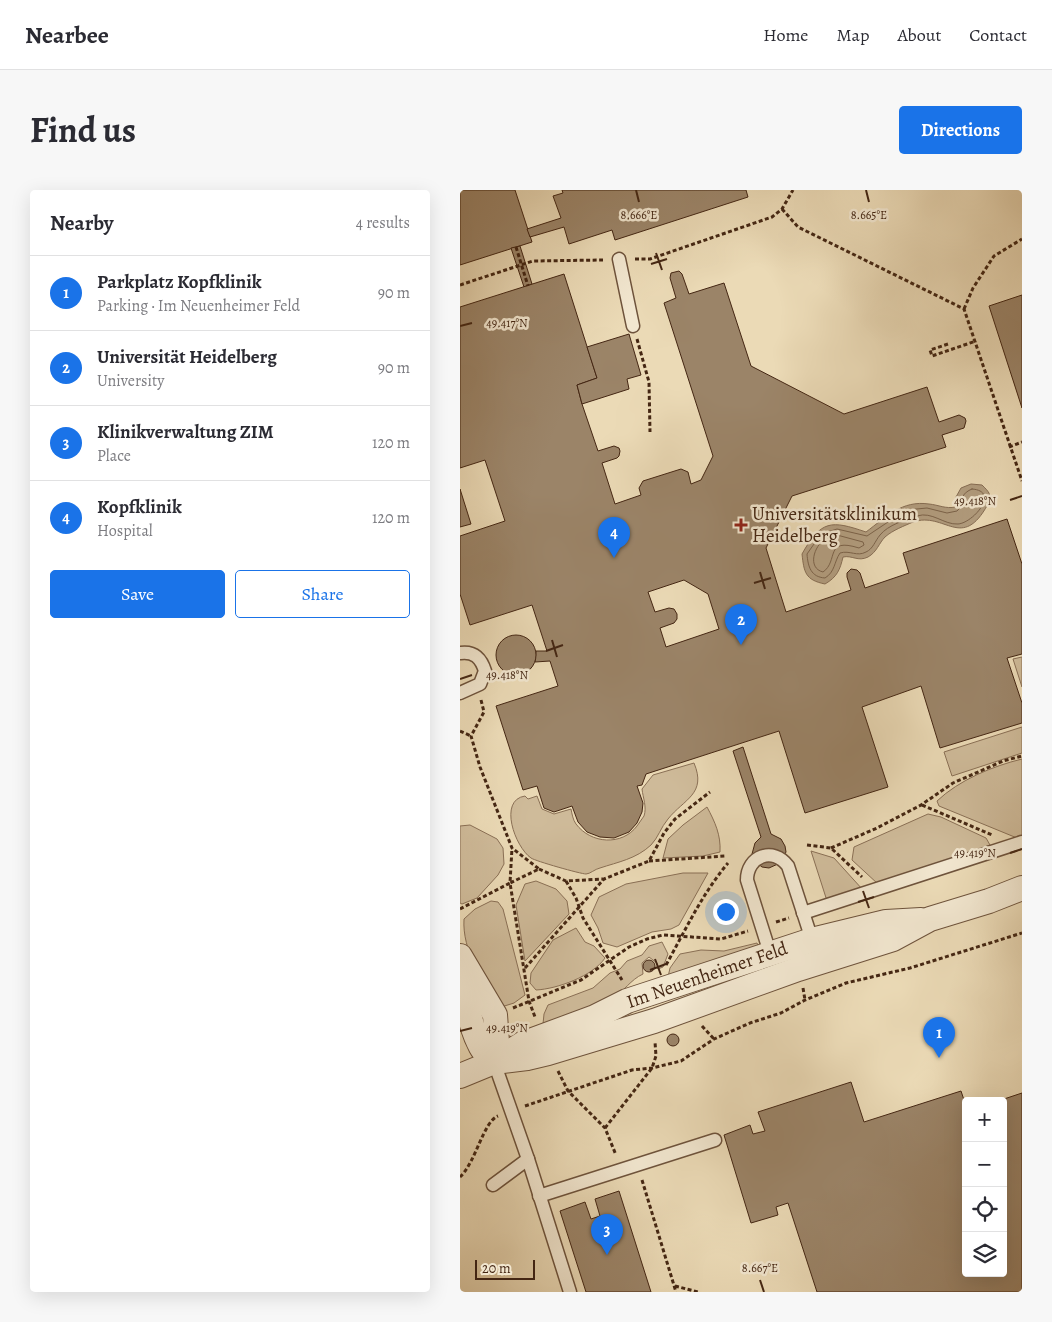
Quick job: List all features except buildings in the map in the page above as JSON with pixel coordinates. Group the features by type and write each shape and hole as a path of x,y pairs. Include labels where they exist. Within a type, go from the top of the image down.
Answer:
{"street":[{"name":"Im Neuenheimer Feld","path":"494,1062 548,1053 646,1024 886,922 930,919 989,901 1022,888"},
{"name":"Im Neuenheimer Feld","path":"460,1076 494,1062 522,1044 595,1017 627,1001 770,953 815,951"},
{"path":"460,957 462,998 481,1048 494,1062"},
{"path":"460,957 495,1015 497,1042 494,1062"}],"lane":[{"path":"618,259 633,326"},
{"path":"460,653 470,653 480,659 485,671 480,684 460,693"},
{"path":"804,913 1018,843"},
{"path":"770,953 747,876 752,864 762,857 774,856 786,863 790,870 815,951"},
{"path":"494,1062 528,1159 570,1292"},
{"path":"540,1196 715,1140"},
{"path":"492,1185 528,1159"}],"path":[{"path":"782,209 798,227 964,309"},
{"path":"1022,238 994,256 973,288 964,309 1022,482"},
{"path":"516,247 528,286"},
{"path":"948,344 930,350 932,356 976,341"},
{"path":"642,358 649,382 650,432"},
{"path":"1009,446 1022,442"},
{"path":"480,684 484,712 471,736 480,767 512,848 510,883"},
{"path":"460,731 471,736"},
{"path":"807,845 831,848 877,828 921,805 952,782 1003,761 1022,756"},
{"path":"650,861 664,833 675,819 710,792"},
{"path":"921,805 1018,843"},
{"path":"512,848 538,869 566,881 604,879 650,861 726,856"},
{"path":"831,848 875,889"},
{"path":"664,970 698,904 728,863"},
{"path":"460,909 538,869"},
{"path":"524,968 604,879"},
{"path":"566,881 576,898 578,908 624,983"},
{"path":"495,1015 581,980 629,947 647,939 663,935 721,939 804,913"},
{"path":"460,1177 474,1157 488,1123 493,1118 632,1070 652,1068 681,1061 714,1039 750,1023 781,1013 805,1000 846,983 910,968 1022,933"},
{"path":"605,1128 652,1068"},
{"path":"637,1164 676,1292"},
{"path":"674,1286 698,1292"}],"shaded area":[{"path":"1022,657 1022,687 1013,659"},
{"path":"1022,727 1022,753 952,776 944,752"},
{"path":"1022,759 1022,836 1017,838 939,806 937,801 966,780 988,770"},
{"path":"694,763 698,782 692,795 663,825 651,845 627,860 588,874 582,873 531,858 515,835 512,824 512,806 517,799 525,796 528,799 537,796 542,809 554,814 571,809 576,824 590,836 606,840 623,837 637,826 644,816 645,806 642,789 653,775"},
{"path":"707,807 717,829 720,840 720,852 703,856 663,858 668,839"},
{"path":"928,814 941,817 986,838 990,845 912,874 878,884 852,860 854,847"},
{"path":"470,825 497,839 503,848 504,864 498,875 477,898 462,904 460,903 460,826"},
{"path":"811,851 834,858 863,890 828,904"},
{"path":"683,873 708,873 679,925 671,929 652,932 617,947 603,943 591,915 599,897 626,884"},
{"path":"536,881 556,889 567,901 569,914 525,961 516,905 525,884"},
{"path":"491,901 498,902 503,909 525,995 514,1003 498,1008 470,954 464,931 464,919 475,909"},
{"path":"576,928 585,942 594,946 605,958 599,965 583,976 554,987 536,990 530,983 531,973 553,940"},
{"path":"662,942 668,954 663,967 658,969 657,963 649,957 642,963 643,974 634,979 617,995 595,1006 543,1024 544,1014 548,1005 593,988 610,973 620,969 627,961 642,955 649,946"},
{"path":"757,943 759,947 668,977 670,968 680,954 701,950 724,951"}],"water":[{"path":"971,484 982,485 988,491 990,498 979,518 970,526 953,527 935,521 924,520 913,522 888,535 874,553 868,557 861,559 843,557 837,573 825,584 813,580 807,574 802,554 821,529 835,525 866,532 902,507 919,503 949,508 956,507 956,497 961,488"}],"place":[{"name":"Universitätsklinikum Heidelberg","path":"741,525"},
{"name":"Kopfklinik","path":"614,558"},
{"name":"Universität Heidelberg","path":"741,645"},
{"name":"Parkplatz Kopfklinik","path":"939,1058"},
{"name":"Klinikverwaltung ZIM","path":"607,1255"}]}
